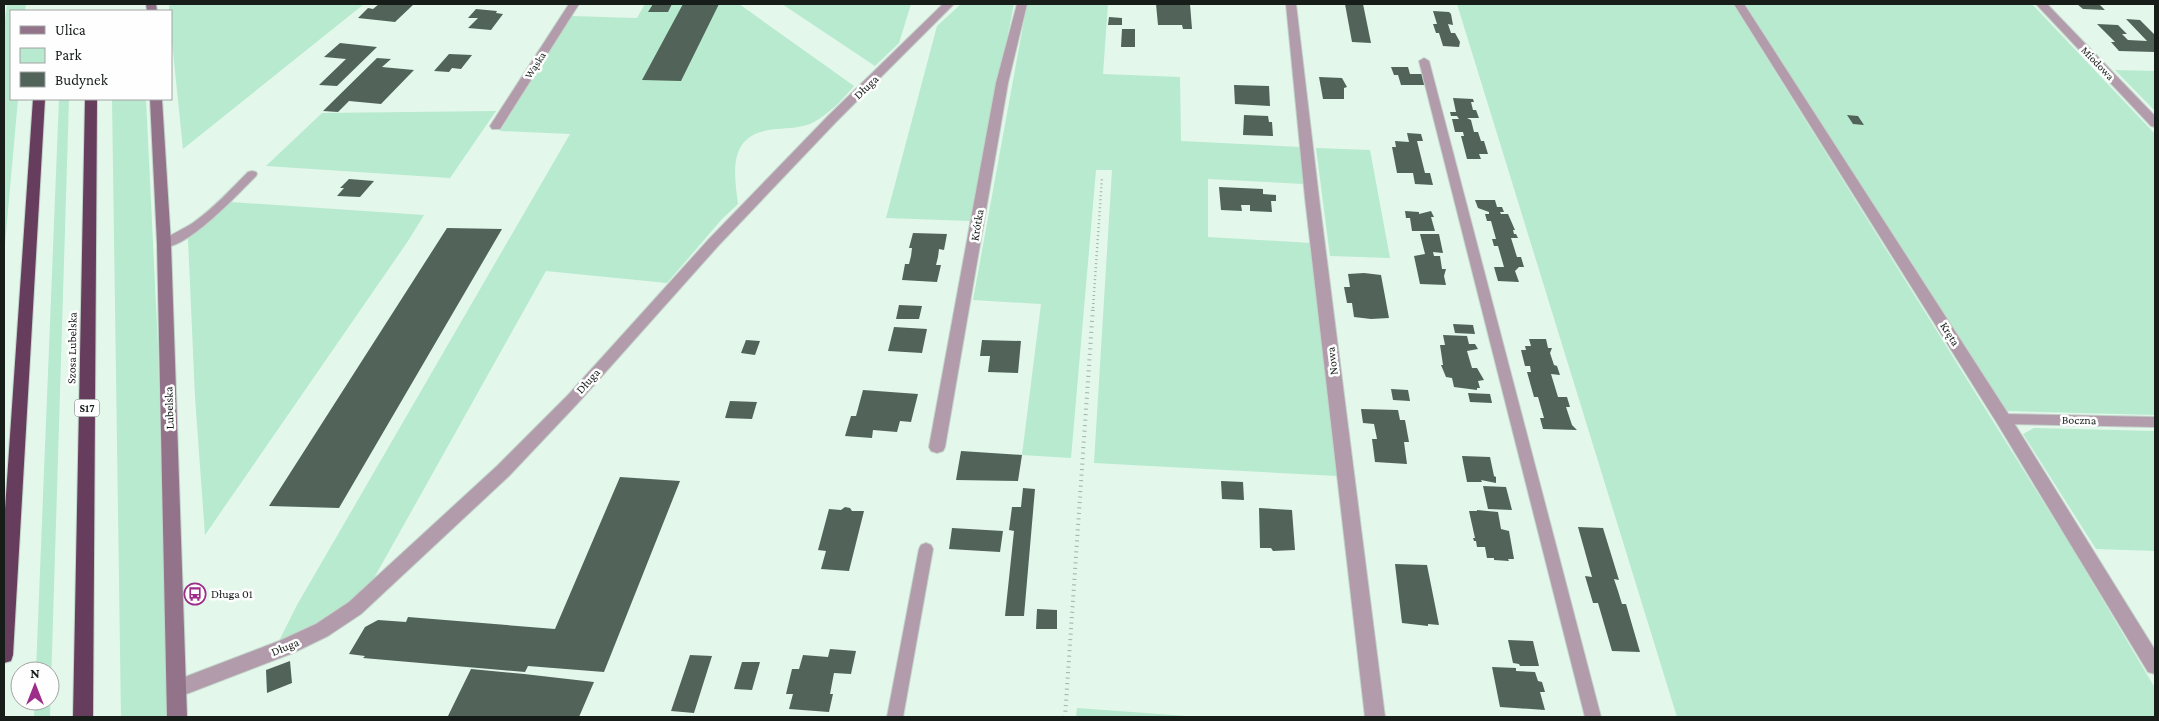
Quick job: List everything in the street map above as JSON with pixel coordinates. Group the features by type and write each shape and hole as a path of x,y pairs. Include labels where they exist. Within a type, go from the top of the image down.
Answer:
{"highway":[{"path":"4,655 39,100"},
{"name":"Szosa Lubelska","path":"83,717 91,100"}],"street":[{"name":"Wąska","path":"496,126 574,4"},
{"name":"Długa","path":"176,689 286,647 322,630 355,608 503,471 572,399 714,242 832,119 948,4"},
{"name":"Krótka","path":"937,447 1002,82 1022,4"},
{"name":"Nowa","path":"1291,4 1312,198 1375,717"},
{"name":"Kręta","path":"1739,4 2003,419 2155,666"},
{"name":"Miodowa","path":"2042,4 2155,122"},
{"name":"Lubelska","path":"156,100 164,244 177,717"}],"lane":[{"path":"1424,61 1593,717"},
{"path":"164,244 180,238 194,229 252,174"},
{"name":"Boczna","path":"2003,419 2155,422"},
{"path":"895,717 926,550"}],"path":[{"path":"1065,717 1102,178"}],"green space":[{"path":"7,4 26,4 25,10 10,10 10,100 18,100 4,255 4,28"},
{"path":"171,4 364,4 183,149 172,42 172,10 169,10"},
{"path":"645,4 739,4 854,86 836,106 814,122 800,127 761,132 750,137 742,145 735,165 738,204 722,219 667,283 546,271 369,587 340,611 278,643 297,605 570,134 500,131 571,16 637,18"},
{"path":"782,4 911,4 899,43 875,66"},
{"path":"961,4 1014,4 970,221 886,218 937,26"},
{"path":"1027,4 1108,4 1103,74 1180,77 1181,141 1300,147 1304,184 1208,179 1208,237 1311,243 1338,476 1094,463 1112,170 1096,170 1071,458 1022,455 1041,304 973,300"},
{"path":"1457,4 1733,4 2072,548 2155,688 2155,717 1677,717"},
{"path":"1742,4 2032,4 2155,134 2155,415 2006,411"},
{"path":"2115,70 2155,71 2155,111"},
{"path":"59,100 69,100 52,661 36,661"},
{"path":"112,100 146,100 158,346 167,717 121,717"},
{"path":"496,111 450,178 266,166 322,113"},
{"path":"1316,148 1370,150 1390,258 1330,256"},
{"path":"230,202 424,215 205,535 195,397 188,239"},
{"path":"2034,428 2155,431 2155,551 2096,549 2023,434"},
{"path":"1077,708 1200,717 1076,717"},
{"path":"34,711 50,711 50,717 34,717"}],"building":[{"path":"379,4 414,4 395,22 358,18 368,8 373,9"},
{"path":"653,4 672,4 668,12 648,12"},
{"path":"683,4 719,4 681,81 642,80"},
{"path":"1156,4 1190,4 1192,29 1183,29 1182,25 1158,25"},
{"path":"1345,4 1363,4 1371,43 1352,42"},
{"path":"2077,4 2099,4 2105,10 2083,9"},
{"path":"476,9 497,11 496,13 503,14 491,30 468,28 478,18 468,18"},
{"path":"1433,11 1449,12 1451,14 1453,25 1448,24 1451,33 1455,33 1460,42 1459,47 1443,46 1439,33 1436,33 1433,24 1437,24"},
{"path":"1109,17 1122,18 1122,25 1108,25"},
{"path":"2126,19 2140,20 2155,35 2155,52 2119,51 2111,42 2115,42 2097,24 2118,25 2127,34 2122,34 2128,40 2147,41"},
{"path":"1122,29 1135,29 1135,47 1121,47"},
{"path":"340,43 377,47 337,86 319,85 346,59 324,57"},
{"path":"449,54 472,55 461,69 452,68 449,72 434,71"},
{"path":"377,58 391,59 382,67 414,70 381,104 349,101 338,112 323,111"},
{"path":"1391,67 1408,67 1410,74 1423,74 1426,85 1401,85 1398,75 1394,75"},
{"path":"1319,77 1342,78 1347,87 1344,88 1344,99 1323,99"},
{"path":"1234,85 1269,86 1270,106 1235,104"},
{"path":"1453,98 1473,99 1474,102 1471,102 1473,110 1476,110 1479,118 1467,118 1471,120 1474,132 1478,132 1481,141 1484,141 1488,154 1479,154 1481,159 1467,159 1461,136 1464,136 1463,132 1455,132 1452,119 1459,119 1457,116 1451,116 1450,112 1456,112"},
{"path":"1244,115 1268,116 1269,122 1272,122 1273,136 1243,135"},
{"path":"1847,115 1858,116 1864,125 1853,124"},
{"path":"1407,133 1421,134 1423,141 1417,141 1425,173 1430,173 1433,185 1415,184 1413,173 1397,173 1392,147 1396,147 1395,141 1409,142"},
{"path":"349,179 374,181 360,197 337,196 344,188 340,188"},
{"path":"1219,187 1263,189 1263,194 1276,195 1276,201 1271,201 1272,212 1250,211 1250,205 1241,205 1242,211 1221,210"},
{"path":"1475,200 1495,200 1497,207 1502,207 1504,212 1500,212 1501,214 1508,214 1515,230 1513,230 1514,234 1518,238 1511,238 1517,257 1521,257 1524,267 1519,267 1515,271 1519,282 1498,281 1494,267 1504,267 1498,246 1494,246 1492,239 1496,239 1491,221 1487,221 1485,214 1489,214 1489,212 1478,208"},
{"path":"1405,211 1419,212 1419,214 1431,211 1434,217 1431,217 1435,231 1412,231 1410,218 1406,218"},
{"path":"447,228 502,229 339,508 269,506"},
{"path":"913,233 947,234 944,250 939,249 936,265 941,265 937,282 902,280 905,264 909,264 911,256 912,248 909,248"},
{"path":"1420,234 1439,234 1443,253 1433,252 1434,256 1440,256 1442,269 1446,269 1444,276 1446,285 1420,284 1414,256 1425,254"},
{"path":"1348,274 1381,275 1389,318 1371,319 1354,317 1352,303 1347,303 1344,287 1350,287"},
{"path":"899,305 922,306 919,319 896,319"},
{"path":"1453,324 1473,325 1475,334 1455,333"},
{"path":"894,327 927,329 922,353 888,351"},
{"path":"1443,335 1467,336 1469,344 1475,344 1478,349 1467,351 1472,368 1477,368 1484,380 1478,381 1480,388 1477,388 1477,390 1454,387 1452,378 1446,377 1441,365 1443,365 1440,345 1445,345"},
{"path":"1529,339 1546,339 1548,348 1552,348 1550,353 1560,375 1551,374 1558,397 1567,397 1570,407 1566,407 1572,425 1577,430 1543,429 1540,418 1544,418 1538,397 1534,397 1527,372 1531,372 1530,366 1525,366 1521,350 1526,350 1525,346 1531,346"},
{"path":"746,340 760,341 755,355 741,353"},
{"path":"982,340 1021,341 1018,373 988,372 990,356 980,356"},
{"path":"1391,389 1408,390 1410,401 1393,400"},
{"path":"863,390 918,394 911,422 900,421 897,432 873,430 872,438 845,436 851,416 856,416"},
{"path":"1468,393 1490,394 1492,403 1470,402"},
{"path":"730,401 757,402 752,419 725,418"},
{"path":"1361,409 1398,410 1400,420 1405,420 1409,442 1404,442 1407,464 1375,462 1372,439 1377,439 1374,424 1363,423"},
{"path":"961,451 1022,455 1018,481 956,480"},
{"path":"1462,456 1490,457 1496,483 1481,480 1482,482 1467,482"},
{"path":"620,477 680,481 604,672 528,666 525,672 363,658 365,656 349,654 365,627 378,620 406,622 408,617 555,629"},
{"path":"1221,481 1243,482 1244,500 1222,499"},
{"path":"1483,486 1506,487 1512,510 1488,509"},
{"path":"1023,488 1035,489 1024,616 1005,616 1014,531 1009,530 1012,507 1021,507"},
{"path":"845,507 850,508 852,511 864,511 849,571 821,569 826,551 818,550 829,509 841,510"},
{"path":"1259,508 1292,510 1295,550 1273,551 1271,548 1260,548"},
{"path":"1469,511 1498,512 1501,529 1509,531 1514,559 1508,559 1509,561 1487,558 1485,547 1477,547 1476,541 1473,538 1475,538"},
{"path":"1578,527 1603,528 1619,580 1614,579 1622,604 1626,604 1640,652 1612,651 1598,603 1593,603 1585,576 1592,577"},
{"path":"952,528 1003,531 1000,552 949,549"},
{"path":"1395,564 1427,565 1439,625 1428,624 1428,626 1402,623"},
{"path":"1037,609 1057,610 1057,629 1036,629"},
{"path":"1508,640 1533,641 1539,666 1520,666 1513,663"},
{"path":"830,649 856,651 851,674 834,673 830,694 833,694 829,712 789,709 793,694 786,694 792,669 799,669 803,655 828,657"},
{"path":"690,655 712,656 694,713 671,711"},
{"path":"290,661 292,683 267,693 266,670"},
{"path":"742,662 760,662 752,690 734,689"},
{"path":"1492,667 1516,668 1516,671 1535,672 1538,681 1542,682 1545,692 1540,692 1545,710 1500,707"},
{"path":"471,669 594,682 579,717 448,716"}],"place":[{"name":"Długa 01","path":"195,594"}]}
